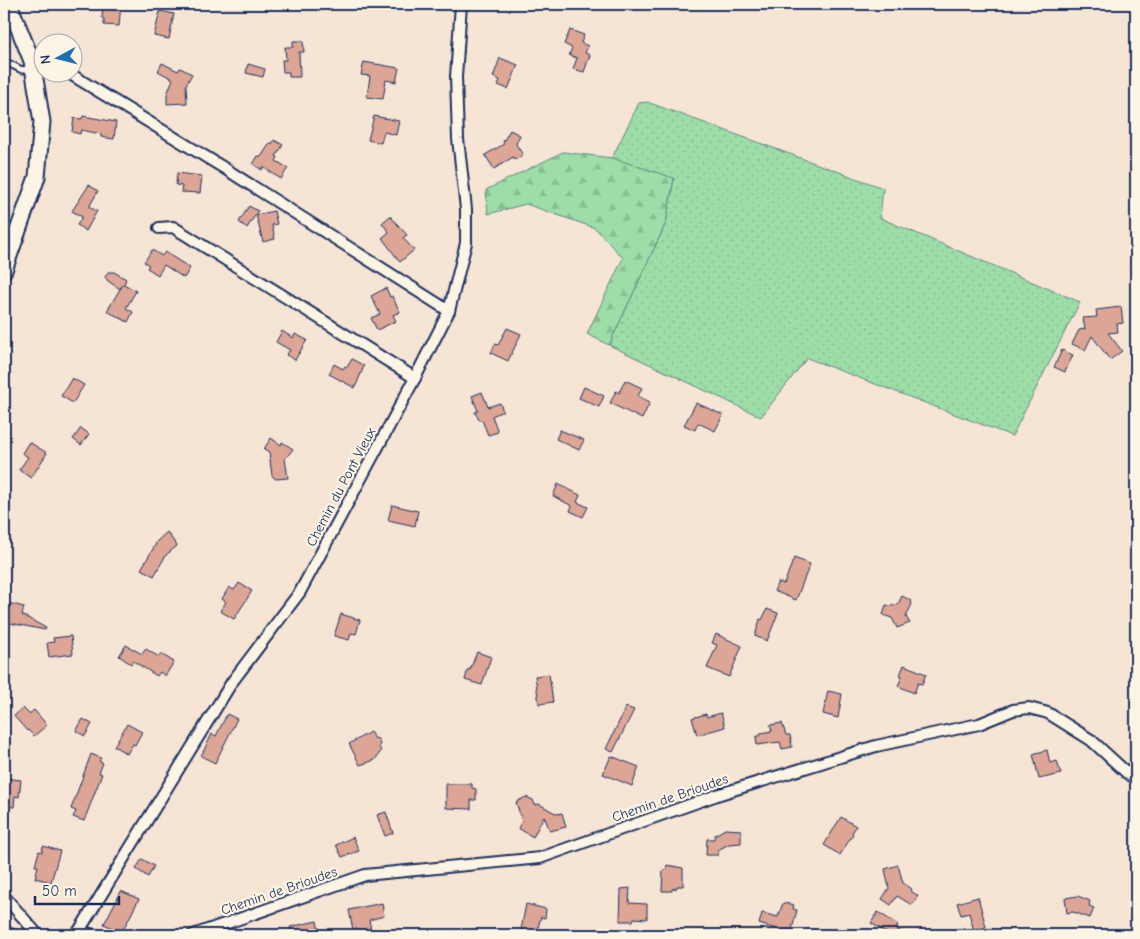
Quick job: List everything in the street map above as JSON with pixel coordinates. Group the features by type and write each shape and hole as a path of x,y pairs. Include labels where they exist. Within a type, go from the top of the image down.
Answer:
{"main road":[{"path":"9,4 32,55"},
{"path":"4,270 37,177 42,122 38,82"}],"street":[{"name":"Chemin du Pont Vieux","path":"77,933 232,682 300,592 449,311 466,243 466,209 458,139 456,76 461,4"},
{"path":"82,81 224,168 449,311"},
{"path":"159,228 173,226 415,378"},
{"name":"Chemin de Brioudes","path":"194,935 365,874 540,858 720,794 876,746 979,724 1013,710 1029,708 1048,713 1091,740 1136,779"},
{"path":"4,896 38,935"},
{"path":"77,933 94,935"}],"lane":[{"path":"4,61 22,70 32,66"}],"green space":[{"path":"647,102 883,188 880,218 1080,302 1012,436 807,358 761,417 609,345 666,223 674,179 612,158 639,103"},
{"path":"563,152 612,158 674,178 666,223 609,345 587,334 623,258 595,228 526,204 488,214 486,190"}],"building":[{"path":"103,4 121,4 119,26 104,25 104,19 102,18"},
{"path":"160,11 174,14 169,39 154,36"},
{"path":"570,30 584,35 581,43 588,46 585,53 590,55 584,72 573,69 577,58 569,55 572,48 564,44"},
{"path":"293,41 303,41 304,52 299,52 300,77 289,77 289,72 283,72 282,60 286,60 285,47 293,47"},
{"path":"500,58 518,65 508,89 498,85 500,80 493,77"},
{"path":"364,62 399,68 396,82 386,80 383,99 367,97 370,76 361,75"},
{"path":"162,63 178,71 180,68 192,74 186,85 187,103 167,104 167,94 173,79 158,71"},
{"path":"248,64 265,69 263,77 246,73"},
{"path":"83,116 116,122 114,139 81,130 80,134 72,132 74,118 82,119"},
{"path":"374,116 399,121 396,135 384,132 381,143 368,140"},
{"path":"510,130 520,135 516,144 523,155 515,160 513,157 494,169 485,155 504,144 503,142"},
{"path":"274,140 283,145 276,156 278,157 276,161 288,168 281,179 263,167 262,170 253,164 258,156 261,157"},
{"path":"177,173 202,176 200,193 181,192 182,186 176,185"},
{"path":"89,185 98,191 89,207 97,211 86,231 77,225 82,217 72,211"},
{"path":"249,206 258,211 247,228 239,222"},
{"path":"274,211 277,224 272,225 275,239 263,242 256,215"},
{"path":"390,216 407,235 403,238 414,250 400,262 382,238 389,232 382,223"},
{"path":"152,250 162,256 165,252 190,268 184,278 164,265 158,275 147,268 149,265 144,262"},
{"path":"108,272 114,272 126,279 124,284 136,291 126,308 133,312 128,322 107,311 123,284 120,289 108,281 105,277"},
{"path":"386,288 400,312 393,315 396,321 377,330 371,318 380,314 371,296"},
{"path":"1121,307 1123,323 1117,324 1118,332 1108,333 1122,351 1110,360 1092,336 1085,350 1072,344 1079,330 1085,329 1083,318 1097,317 1096,310"},
{"path":"507,328 521,334 508,361 491,353 495,344 498,345"},
{"path":"282,331 293,338 295,334 307,340 295,360 286,355 290,350 276,342"},
{"path":"1062,350 1073,355 1065,372 1054,367"},
{"path":"352,359 364,366 355,388 329,374 334,364 343,369 345,366 347,367"},
{"path":"72,378 84,385 73,403 61,396"},
{"path":"625,380 642,388 638,396 650,402 642,419 610,403 616,391 619,393"},
{"path":"584,387 604,396 599,407 579,398"},
{"path":"482,392 488,407 500,403 503,411 492,416 498,432 488,435 482,420 479,420 475,412 478,411 472,396"},
{"path":"696,403 723,415 715,431 698,423 695,430 684,425"},
{"path":"81,428 89,434 81,445 73,439"},
{"path":"560,430 584,440 579,450 556,439"},
{"path":"271,438 281,445 282,442 293,449 285,459 288,478 276,479 272,476 269,452 264,449"},
{"path":"29,442 47,453 31,478 19,470 28,457 22,453"},
{"path":"558,484 580,495 577,502 588,507 583,517 570,511 572,506 553,496"},
{"path":"392,505 418,511 415,526 388,520"},
{"path":"167,532 177,546 166,555 154,576 141,569 155,543"},
{"path":"794,558 810,564 796,600 774,591 778,582 784,584"},
{"path":"239,583 252,591 234,619 220,611 226,602 222,599 229,587 234,590"},
{"path":"902,596 910,600 912,604 906,617 910,623 897,628 892,618 883,615 886,605 898,604"},
{"path":"4,602 24,607 22,615 46,628 45,630 10,623 4,625"},
{"path":"767,609 778,613 767,641 755,636 760,619 762,620"},
{"path":"341,614 360,620 356,634 351,633 349,640 334,636"},
{"path":"716,634 742,646 729,677 707,668 717,645 712,643"},
{"path":"71,636 73,654 49,657 47,643 54,642 53,638"},
{"path":"126,645 142,654 146,649 159,657 161,654 174,662 165,676 160,672 157,676 133,661 131,664 119,656"},
{"path":"477,652 491,657 482,685 465,680 468,669 470,670"},
{"path":"904,665 926,674 922,684 918,683 914,693 898,686"},
{"path":"549,674 553,702 539,704 535,676"},
{"path":"828,691 842,694 838,718 823,714"},
{"path":"626,707 634,710 613,752 606,749"},
{"path":"23,708 29,714 34,710 47,725 34,736 14,716"},
{"path":"721,713 725,727 697,735 692,718 706,714 707,717"},
{"path":"227,714 237,719 215,763 201,756 212,734 216,736"},
{"path":"83,719 92,724 85,736 76,731"},
{"path":"782,723 786,735 790,735 792,747 782,749 780,742 757,745 756,737 761,735 761,733 772,731 770,725"},
{"path":"127,724 142,732 135,745 133,744 127,754 114,746"},
{"path":"370,732 374,738 378,739 381,751 375,760 360,765 349,744"},
{"path":"1047,750 1050,763 1057,761 1061,774 1039,779 1033,754"},
{"path":"91,754 101,758 99,761 103,763 99,773 102,774 84,821 73,817 76,811 71,809"},
{"path":"611,756 639,767 632,786 603,774"},
{"path":"4,778 21,780 19,797 15,796 14,807 4,806"},
{"path":"446,784 472,784 472,788 476,789 476,800 471,800 471,809 446,808"},
{"path":"526,797 533,800 535,805 539,804 557,814 562,813 566,827 550,831 544,816 533,837 518,828 522,821 516,802"},
{"path":"386,812 393,833 385,836 377,815"},
{"path":"841,817 856,826 840,855 824,845"},
{"path":"725,829 741,830 741,843 729,844 718,850 718,855 706,855 707,839 714,839 715,835"},
{"path":"353,837 359,851 342,857 336,845"},
{"path":"43,846 60,851 51,882 35,878 38,866 35,866 39,851 42,852"},
{"path":"142,859 154,866 148,877 136,869"},
{"path":"667,865 683,868 683,886 677,886 672,891 662,891 663,870 666,870"},
{"path":"898,865 903,883 918,896 912,905 897,896 891,905 882,899 889,888 885,869"},
{"path":"630,888 629,903 647,904 647,919 634,918 633,921 620,921 621,889"},
{"path":"121,891 139,899 122,932 104,924"},
{"path":"1078,896 1090,901 1089,906 1094,908 1090,918 1073,912 1067,913 1065,898"},
{"path":"978,897 986,927 974,931 969,913 961,915 957,903"},
{"path":"382,903 384,916 369,920 372,935 354,935 349,910"},
{"path":"783,903 794,905 793,909 797,910 791,933 759,924 762,913 778,917"},
{"path":"526,904 546,909 545,918 541,917 536,935 520,935"},
{"path":"878,912 898,925 896,929 907,935 890,935 871,923"},
{"path":"317,921 319,932 308,935 292,935 290,927"},
{"path":"4,923 25,935 4,935"}]}
